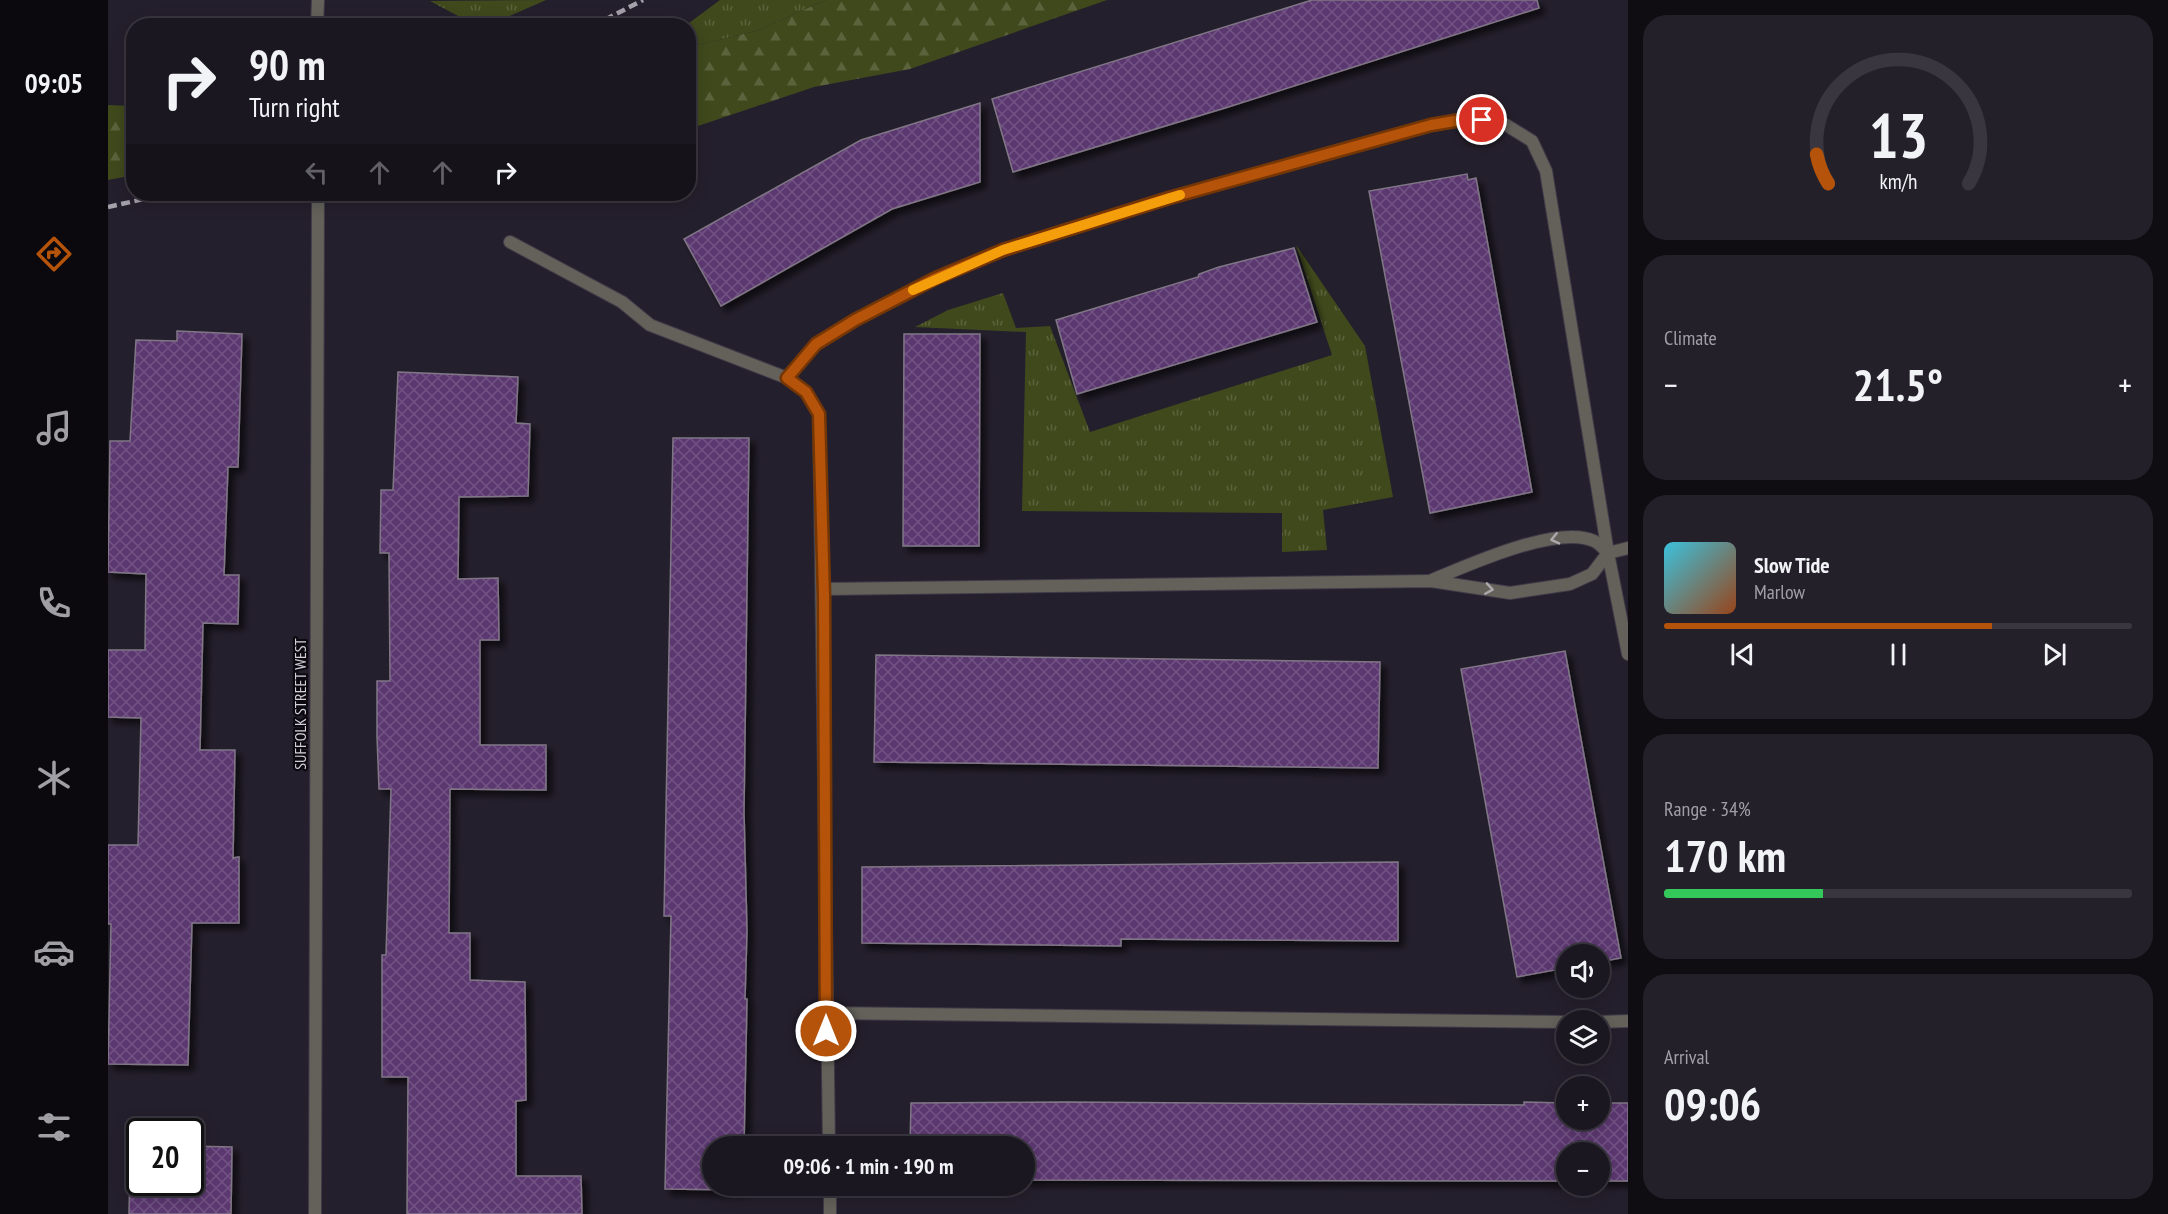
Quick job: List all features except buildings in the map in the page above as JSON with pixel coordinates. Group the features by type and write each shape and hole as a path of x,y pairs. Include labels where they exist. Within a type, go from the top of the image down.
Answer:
{"street":[{"path":"317,18 318,0"},
{"path":"787,378 816,344 855,320 936,278 1003,250 1169,198 1431,125 1472,118 1506,124 1532,141 1546,171 1608,553 1628,654"},
{"name":"SUFFOLK STREET WEST","path":"315,1214 318,201"},
{"path":"510,242 622,302 650,325 787,378 806,392 819,414 829,1136"},
{"path":"1431,581 1500,552 1565,537 1593,541 1608,553"},
{"path":"823,589 1431,581 1510,593 1570,584 1592,574 1608,553 1628,548"},
{"path":"826,1013 1556,1022"},
{"path":"1610,1022 1628,1021"},
{"path":"830,1196 830,1214"}],"green space":[{"path":"546,0 505,18 462,18 430,1"},
{"path":"720,0 826,0 756,31 696,45 696,18"},
{"path":"826,0 1107,0 910,69 814,87 696,127 696,45 756,31"},
{"path":"108,105 126,106 126,177 108,180"},
{"path":"1296,245 1365,346 1393,497 1323,510 1327,550 1282,552 1282,513 1022,511 1026,332 915,327 948,310 1003,293 1016,328 1050,326 1090,432 1332,355"}],"railway":[{"path":"608,18 643,0"},
{"path":"108,207 135,201"}],"slow traffic":[{"path":"913,290 1003,250 1180,195"}],"route":[{"path":"826,1031 824,596 819,414 806,392 787,378 816,344 855,320 936,278 1003,250 1169,198 1431,125 1472,118 1482,120"}]}
